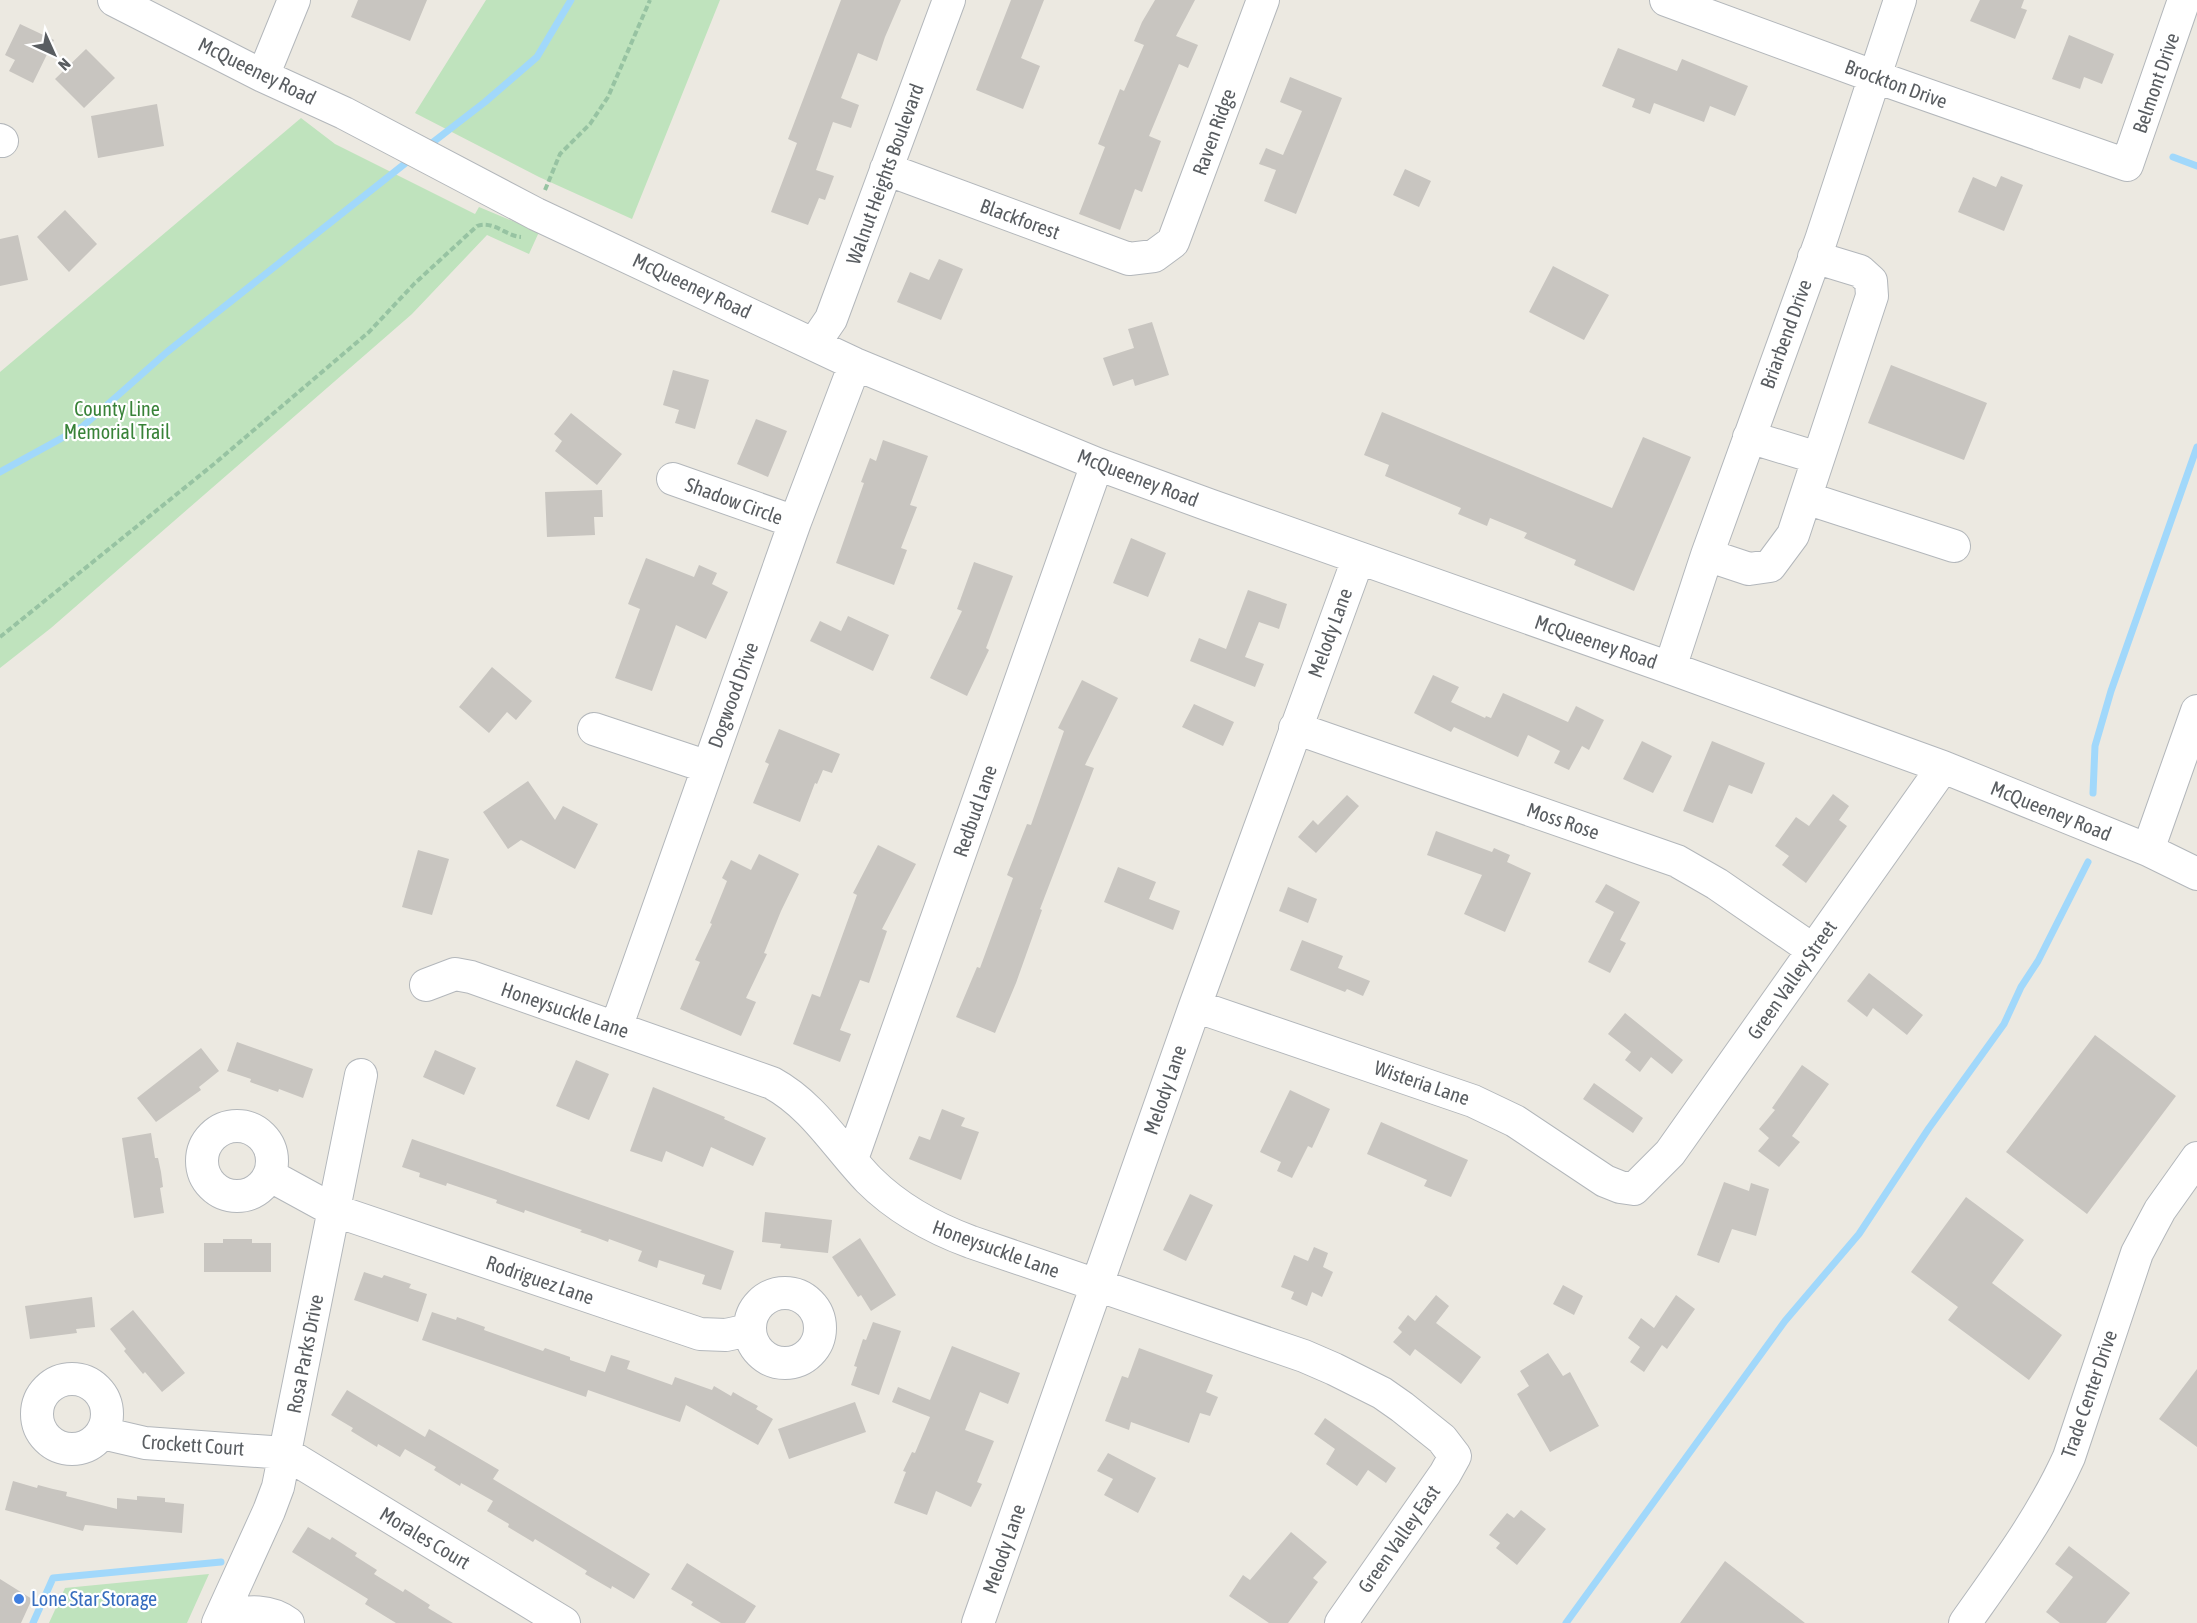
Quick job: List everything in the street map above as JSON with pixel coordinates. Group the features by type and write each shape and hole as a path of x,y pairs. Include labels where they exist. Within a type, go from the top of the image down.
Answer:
{"street":[{"name":"McQueeney Road","path":"114,0 263,76 353,118 536,214 855,364 1097,464 1943,767 2148,850 2197,874"},
{"path":"263,76 294,0"},
{"name":"Walnut Heights Boulevard","path":"814,344 831,319 949,0"},
{"name":"Raven Ridge","path":"1154,256 1173,242 1263,0"},
{"name":"Brockton Drive","path":"1666,0 2127,165"},
{"name":"Briarbend Drive","path":"1670,668 1707,555 1814,257 1900,0"},
{"name":"Belmont Drive","path":"2127,165 2184,0"},
{"name":"Blackforest","path":"886,169 1129,259 1154,256"},
{"path":"1707,555 1749,569 1770,566 1793,535 1872,296 1871,281 1860,271 1814,257"},
{"name":"Dogwood Drive","path":"616,1028 795,522 855,364"},
{"path":"1749,437 1818,458"},
{"name":"Redbud Lane","path":"852,1160 1097,464"},
{"name":"Shadow Circle","path":"673,479 795,522"},
{"path":"1806,498 1954,546"},
{"name":"Melody Lane","path":"978,1623 1195,1006 1358,559"},
{"path":"2148,850 2197,711"},
{"name":"Moss Rose","path":"1295,728 1677,861 1718,884 1813,950"},
{"path":"594,729 708,766"},
{"name":"Green Valley Street","path":"1634,1189 1670,1153 1943,767"},
{"name":"Honeysuckle Lane","path":"426,985 455,974 471,977 772,1083 808,1109 869,1180 893,1202 930,1225 970,1242 1304,1356 1334,1369 1402,1407 1442,1439 1454,1454"},
{"name":"Wisteria Lane","path":"1195,1006 1473,1101 1515,1121 1605,1181 1634,1189"},
{"name":"Rosa Parks Drive","path":"220,1619 275,1499 361,1075"},
{"name":"Trade Center Drive","path":"1965,1623 2032,1527 2059,1479 2072,1449 2137,1254 2160,1210 2197,1158"},
{"name":"Rodriguez Lane","path":"269,1175 333,1210 700,1334 726,1335 749,1330"},
{"name":"Crockett Court","path":"102,1433 145,1443 285,1453"},
{"name":"Morales Court","path":"285,1453 564,1623"},
{"name":"Green Valley East","path":"1341,1623 1445,1474 1454,1454"},
{"path":"220,1619 262,1612 272,1614 288,1623"}],"path":[{"path":"542,196 560,154 590,124 608,97 650,0"},
{"path":"0,637 214,464 369,332 414,284 477,226 491,225 523,237 528,231"}],"green space":[{"path":"486,0 720,0 632,219 539,177 415,113"},
{"name":"County Line Memorial Trail","path":"301,118 335,144 475,214 479,207 539,232 529,254 487,235 412,314 51,628 0,668 0,372"},
{"path":"209,1574 187,1623 49,1623 65,1588"}],"building":[{"path":"358,0 427,0 410,41 351,17"},
{"path":"841,0 901,0 877,61 858,53 841,98 859,105 851,128 833,122 816,170 834,176 825,200 819,198 808,225 771,212 797,143 788,139"},
{"path":"1011,0 1044,0 1021,58 1040,66 1023,109 976,90"},
{"path":"1155,0 1195,0 1176,36 1198,45 1188,68 1179,64 1149,136 1161,141 1142,192 1135,189 1120,230 1079,214 1105,147 1098,144 1120,89 1124,91 1144,45 1134,41"},
{"path":"1980,0 2024,0 2021,8 2027,10 2015,39 1970,21"},
{"path":"20,24 54,40 33,83 9,71 15,60 5,55"},
{"path":"2069,35 2114,54 2102,84 2084,77 2080,89 2052,79"},
{"path":"1618,48 1677,71 1682,59 1748,86 1735,116 1710,106 1704,122 1654,103 1650,114 1632,107 1635,99 1602,86"},
{"path":"86,49 115,78 84,108 55,79"},
{"path":"1290,77 1342,98 1296,214 1264,201 1276,170 1259,164 1266,148 1283,155 1302,111 1280,102"},
{"path":"157,104 164,146 98,158 91,116"},
{"path":"1405,169 1431,181 1419,207 1393,195"},
{"path":"2001,176 2023,185 2004,231 1958,212 1973,177 1996,187"},
{"path":"65,210 97,244 69,272 37,237"},
{"path":"18,235 28,280 0,286 0,239"},
{"path":"939,259 963,269 941,320 897,302 910,272 929,280"},
{"path":"1553,266 1609,295 1584,340 1529,312"},
{"path":"1152,322 1169,375 1135,386 1133,379 1113,386 1103,358 1134,348 1128,329"},
{"path":"1891,365 1987,403 1964,460 1868,423"},
{"path":"673,370 709,380 695,429 675,423 679,410 663,405"},
{"path":"1382,412 1612,508 1643,437 1691,457 1634,591 1574,565 1576,560 1524,538 1527,533 1490,518 1487,526 1458,514 1461,508 1385,476 1389,465 1364,455"},
{"path":"571,413 622,454 597,485 555,451 562,441 554,434"},
{"path":"756,419 787,431 768,477 737,464"},
{"path":"883,440 928,456 910,505 917,507 901,548 907,550 894,585 836,563 864,483 861,482 870,458 876,461"},
{"path":"602,490 603,517 594,517 595,535 547,537 545,492"},
{"path":"1131,538 1166,553 1148,597 1113,583"},
{"path":"646,558 694,577 699,565 717,573 712,584 728,592 706,639 676,625 652,691 615,678 640,609 628,604"},
{"path":"974,562 1013,576 986,648 989,650 967,696 930,678 962,611 957,609"},
{"path":"1248,590 1287,604 1279,629 1259,622 1245,657 1264,664 1255,687 1190,661 1199,638 1226,649"},
{"path":"848,616 889,635 873,671 810,641 820,621 841,631"},
{"path":"492,667 532,701 516,720 507,712 489,733 459,707"},
{"path":"1433,675 1459,687 1451,702 1485,718 1486,716 1491,718 1503,693 1568,722 1576,706 1604,720 1589,750 1582,746 1569,770 1554,763 1560,751 1528,735 1518,757 1454,727 1451,732 1414,713"},
{"path":"1082,680 1118,698 1085,765 1094,768 1040,909 1042,910 1016,983 995,1033 956,1017 977,967 980,968 1013,878 1007,875 1027,824 1031,825 1064,731 1058,728"},
{"path":"1194,704 1234,722 1223,746 1182,727"},
{"path":"779,729 840,754 832,773 823,770 817,784 815,783 800,822 753,803 769,764 765,762"},
{"path":"1642,741 1672,756 1653,793 1623,779"},
{"path":"1712,741 1765,763 1752,794 1729,785 1713,823 1683,811"},
{"path":"528,781 555,820 563,806 598,824 575,869 521,840 508,849 483,812"},
{"path":"1833,794 1849,806 1839,820 1847,826 1806,883 1782,865 1789,856 1775,846 1796,817 1809,826"},
{"path":"1347,795 1359,806 1316,853 1298,837 1313,820 1318,825"},
{"path":"1436,831 1492,852 1494,848 1510,855 1507,862 1531,873 1505,932 1464,914 1482,875 1427,855"},
{"path":"878,845 916,864 882,929 887,931 869,983 860,980 840,1030 851,1034 840,1062 793,1044 812,994 820,997 857,895 853,893"},
{"path":"418,850 449,859 432,915 402,907"},
{"path":"759,854 799,874 764,953 767,954 746,998 756,1002 741,1036 680,1009 700,962 695,960 712,924 710,923 727,881 722,878 731,860 751,870"},
{"path":"1118,867 1156,882 1149,899 1180,911 1173,930 1104,902"},
{"path":"1606,884 1640,902 1620,940 1626,943 1610,973 1588,962 1614,912 1595,902"},
{"path":"1288,887 1317,899 1308,923 1279,911"},
{"path":"1302,940 1343,956 1338,968 1370,981 1363,996 1347,989 1345,992 1290,970"},
{"path":"1869,973 1923,1015 1907,1035 1873,1008 1867,1017 1847,1001"},
{"path":"1625,1013 1683,1060 1672,1074 1651,1057 1640,1072 1625,1060 1631,1052 1608,1034"},
{"path":"2095,1035 2176,1096 2087,1214 2006,1152"},
{"path":"237,1042 313,1069 303,1098 279,1089 278,1092 227,1071"},
{"path":"201,1048 219,1071 199,1087 201,1090 156,1122 137,1098"},
{"path":"435,1050 476,1068 464,1095 423,1077"},
{"path":"576,1060 609,1074 589,1120 556,1106"},
{"path":"1802,1065 1829,1084 1792,1136 1800,1142 1779,1167 1758,1151 1769,1138 1759,1129 1775,1110 1772,1108"},
{"path":"1594,1083 1643,1118 1633,1133 1583,1099"},
{"path":"653,1087 725,1117 724,1119 766,1138 753,1166 711,1147 703,1167 666,1151 662,1162 630,1151"},
{"path":"1290,1090 1330,1109 1312,1148 1308,1146 1292,1178 1277,1171 1281,1162 1260,1152"},
{"path":"942,1109 965,1118 961,1126 979,1132 961,1180 909,1159 919,1136 930,1140"},
{"path":"1381,1122 1468,1160 1451,1197 1424,1186 1427,1180 1367,1154"},
{"path":"151,1133 155,1158 158,1158 161,1172 163,1187 160,1188 164,1213 134,1218 122,1138"},
{"path":"412,1139 734,1251 721,1290 702,1284 705,1275 659,1260 657,1268 638,1261 642,1251 609,1239 608,1242 580,1232 582,1230 525,1210 524,1213 496,1203 497,1200 447,1183 446,1186 419,1177 420,1173 402,1167"},
{"path":"1724,1182 1749,1191 1751,1183 1769,1189 1756,1236 1732,1229 1719,1263 1697,1255"},
{"path":"1190,1194 1213,1205 1186,1261 1163,1250"},
{"path":"1966,1197 2024,1240 1992,1283 2062,1335 2029,1380 1948,1320 1958,1307 1911,1272"},
{"path":"765,1212 832,1220 828,1253 780,1248 781,1244 762,1242"},
{"path":"860,1238 896,1295 871,1311 861,1295 858,1297 832,1257"},
{"path":"223,1239 252,1239 252,1243 271,1243 271,1272 204,1272 204,1243 223,1243"},
{"path":"1314,1247 1328,1253 1323,1267 1333,1272 1322,1297 1312,1292 1307,1306 1291,1299 1294,1292 1281,1287 1294,1255 1308,1261"},
{"path":"364,1272 382,1278 384,1275 411,1284 409,1288 427,1294 418,1322 354,1300"},
{"path":"1563,1285 1583,1296 1574,1315 1553,1304"},
{"path":"1436,1295 1449,1306 1436,1323 1481,1357 1461,1384 1415,1349 1410,1356 1393,1342 1402,1332 1398,1328 1408,1315 1415,1321"},
{"path":"1676,1295 1695,1309 1667,1349 1662,1345 1644,1372 1630,1362 1640,1347 1628,1338 1641,1318 1654,1328"},
{"path":"92,1297 95,1327 76,1329 77,1333 30,1339 25,1306"},
{"path":"133,1310 185,1373 162,1392 124,1351 126,1349 110,1329"},
{"path":"432,1312 456,1320 457,1317 485,1327 484,1330 543,1351 545,1348 570,1357 570,1360 605,1372 611,1355 630,1361 627,1369 672,1385 675,1377 712,1390 714,1386 731,1396 733,1392 758,1406 756,1409 773,1419 758,1445 686,1405 680,1422 588,1390 586,1397 422,1340"},
{"path":"873,1322 901,1331 879,1395 851,1385 857,1367 854,1366 863,1339 866,1340"},
{"path":"952,1346 1020,1373 1008,1404 980,1392 965,1430 994,1441 977,1482 982,1484 971,1507 936,1491 927,1515 894,1503 906,1472 903,1471 912,1452 915,1453 930,1417 892,1402 898,1387 930,1400"},
{"path":"1139,1348 1213,1375 1206,1392 1218,1397 1210,1416 1200,1413 1189,1443 1131,1422 1129,1430 1105,1421 1122,1376 1128,1378"},
{"path":"1548,1353 1563,1376 1570,1372 1599,1426 1550,1452 1517,1394 1529,1386 1520,1371"},
{"path":"2197,1369 2197,1447 2159,1419"},
{"path":"347,1390 425,1437 429,1429 499,1470 493,1479 650,1574 634,1599 585,1574 587,1571 535,1539 533,1542 508,1527 509,1524 487,1511 493,1501 461,1483 460,1486 434,1470 436,1467 405,1449 400,1457 378,1444 377,1447 351,1431 353,1428 331,1415"},
{"path":"855,1402 866,1432 789,1459 778,1429"},
{"path":"1325,1418 1396,1468 1386,1483 1368,1470 1357,1486 1326,1464 1335,1449 1314,1434"},
{"path":"1108,1453 1156,1478 1138,1513 1104,1495 1113,1479 1097,1471"},
{"path":"13,1481 37,1488 38,1485 67,1492 66,1496 117,1509 117,1498 137,1500 137,1496 165,1498 165,1502 184,1504 182,1533 85,1525 83,1531 5,1510"},
{"path":"1521,1510 1546,1529 1517,1565 1496,1548 1500,1543 1489,1535 1507,1513 1514,1518"},
{"path":"308,1527 330,1540 332,1537 357,1553 355,1556 377,1570 374,1574 403,1592 405,1589 430,1605 428,1608 453,1623 396,1623 365,1604 368,1599 292,1552"},
{"path":"1291,1532 1327,1562 1313,1578 1318,1582 1288,1623 1269,1623 1229,1596 1243,1575 1250,1580"},
{"path":"2069,1546 2130,1593 2106,1623 2060,1623 2046,1612 2073,1577 2055,1564"},
{"path":"1725,1561 1805,1623 1680,1623"},
{"path":"687,1563 756,1606 745,1623 721,1623 691,1605 693,1602 671,1589"},
{"path":"0,1579 32,1599 21,1623 0,1623"}],"waterway":[{"path":"428,146 485,102 537,57 571,0"},
{"path":"2173,157 2197,166"},
{"path":"0,472 82,427 167,352 412,158"},
{"path":"2093,793 2095,746 2111,691 2197,447"},
{"path":"1566,1623 1785,1321 1859,1234 1929,1128 2004,1024 2021,987 2038,961 2088,862"},
{"path":"33,1623 53,1578 221,1562"}],"place":[{"name":"Lone Star Storage","path":"19,1599"}]}
